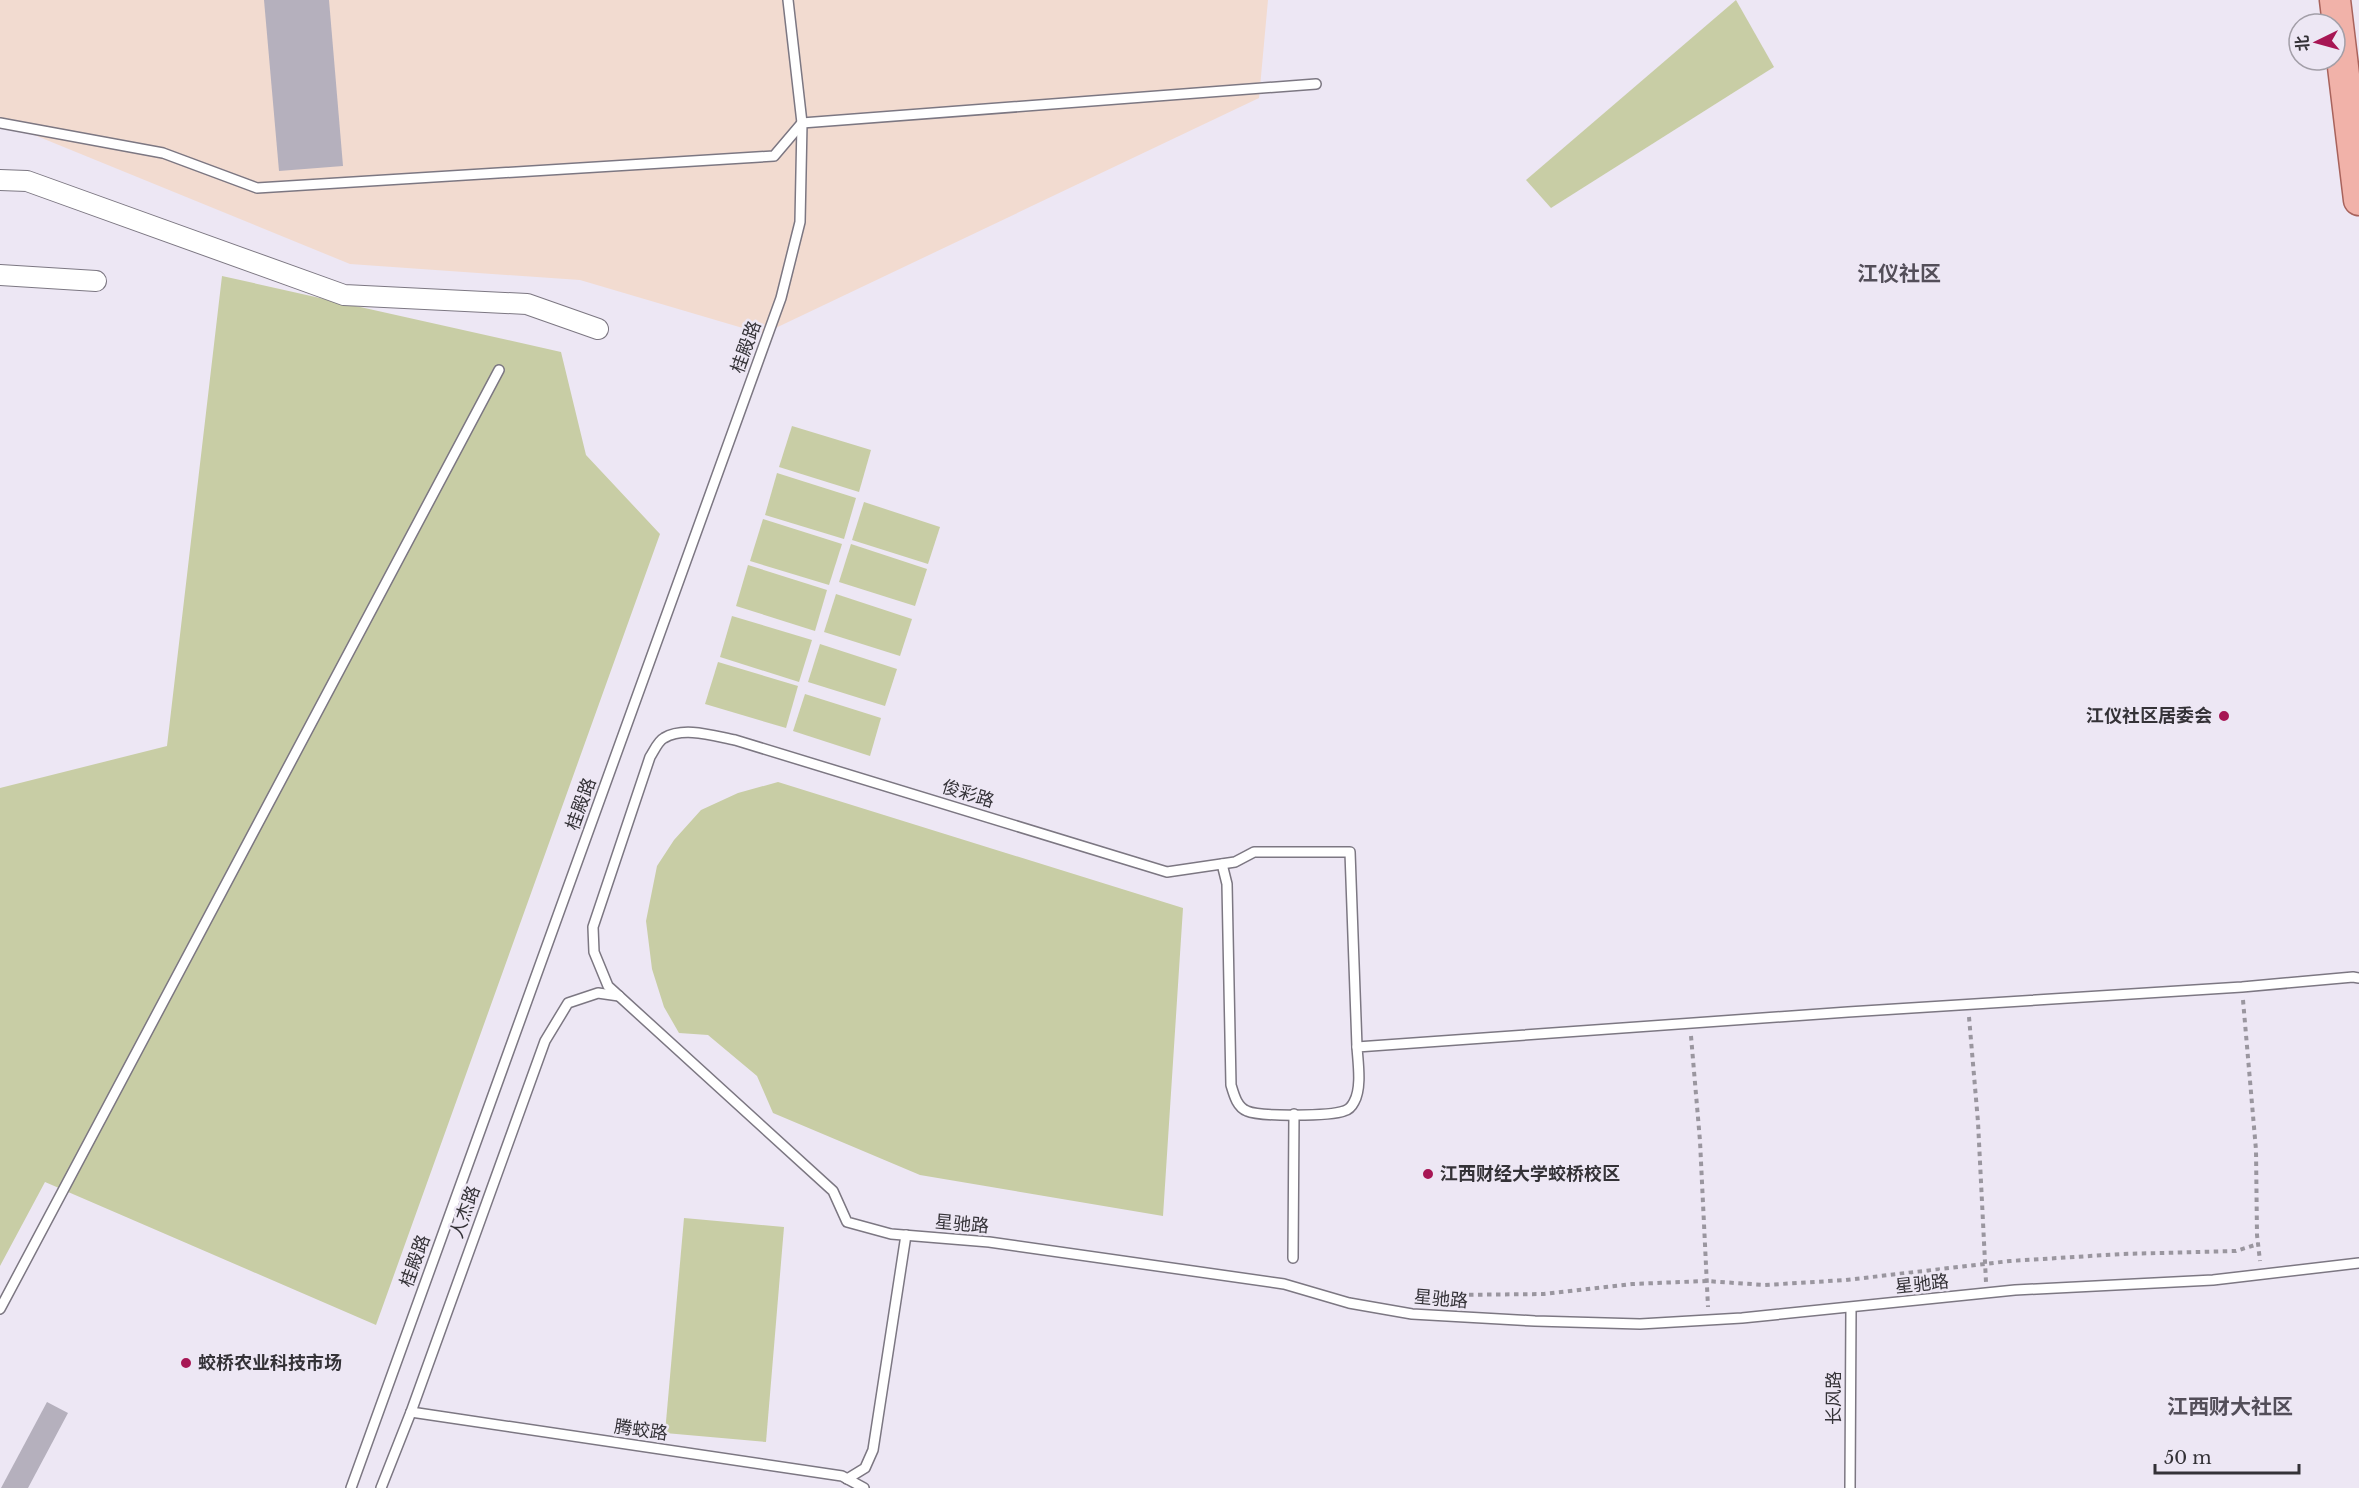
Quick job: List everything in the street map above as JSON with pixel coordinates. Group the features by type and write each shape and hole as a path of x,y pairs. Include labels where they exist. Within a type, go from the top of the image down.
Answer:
{"main road":[{"path":"2335,0 2359,200"}],"street":[{"path":"0,180 27,181 344,295 527,304 598,329"},
{"path":"0,275 96,281"}],"lane":[{"name":"桂殿路","path":"351,1488 781,298 800,222 802,123 788,0"},
{"path":"0,123 163,153 257,188 774,156 802,123 1316,84"},
{"path":"0,1309 499,370"},
{"name":"俊彩路","path":"621,997 608,986 600,970 594,952 593,927 650,757 662,738 681,732 735,740 1167,872 1235,862 1254,852 1350,852 1357,1047"},
{"path":"1222,864 1227,884 1231,1085 1240,1107 1249,1112 1334,1114 1347,1111 1355,1102 1357,1047 2359,978"},
{"name":"人杰路","path":"381,1488 411,1412 544,1041 568,1003 598,993 621,997"},
{"name":"星驰路","path":"621,997 833,1191 847,1222 891,1234 989,1242 1284,1284 1349,1303 1412,1314 1524,1321 1640,1324 1851,1308 2015,1290 2213,1280 2359,1263"},
{"path":"1293,1258 1294,1114"},
{"path":"847,1479 865,1468 873,1450 906,1235"},
{"name":"长风路","path":"1850,1488 1851,1308"},
{"name":"腾蛟路","path":"411,1412 831,1474 864,1488"}],"path":[{"path":"2242,987 2256,1150 2261,1274"},
{"path":"1968,1004 1978,1122 1985,1264"},
{"path":"1689,1023 1700,1141 1709,1320"},
{"path":"1451,1295 1544,1294 1621,1285 1706,1281 1765,1285 1856,1280 2070,1256 2236,1251 2258,1244"}],"shaded area":[{"path":"0,0 1268,0 1259,98 763,334 580,280 350,264 0,121"}],"green space":[{"path":"1736,0 1774,67 1551,208 1526,180"},
{"path":"222,276 561,352 586,455 660,534 376,1325 45,1182 0,1266 0,788 167,746"},
{"path":"792,426 871,450 859,492 779,467"},
{"path":"777,473 856,498 844,539 765,515"},
{"path":"864,502 940,527 928,564 852,540"},
{"path":"763,519 842,544 829,585 750,561"},
{"path":"851,544 927,569 915,606 839,582"},
{"path":"748,565 827,590 815,631 736,606"},
{"path":"836,594 912,619 900,656 824,632"},
{"path":"732,616 812,640 799,682 720,657"},
{"path":"820,644 897,669 885,706 808,682"},
{"path":"718,662 798,686 786,728 705,704"},
{"path":"805,694 881,718 870,756 793,731"},
{"path":"778,782 1183,908 1163,1216 920,1175 773,1113 757,1076 708,1035 679,1033 664,1007 652,969 646,921 657,866 674,840 701,810 738,793"},
{"path":"684,1218 784,1227 766,1442 665,1433"}],"building":[{"path":"264,0 329,0 343,166 279,171"},
{"path":"47,1402 68,1413 28,1488 1,1488"}],"place":[{"name":"江仪社区居委会","path":"2224,716"},
{"name":"江西财经大学蛟桥校区","path":"1428,1174"},
{"name":"蛟桥农业科技市场","path":"186,1363"}],"district":[{"name":"江仪社区","path":"1899,274"},
{"name":"江西财大社区","path":"2230,1407"}]}
